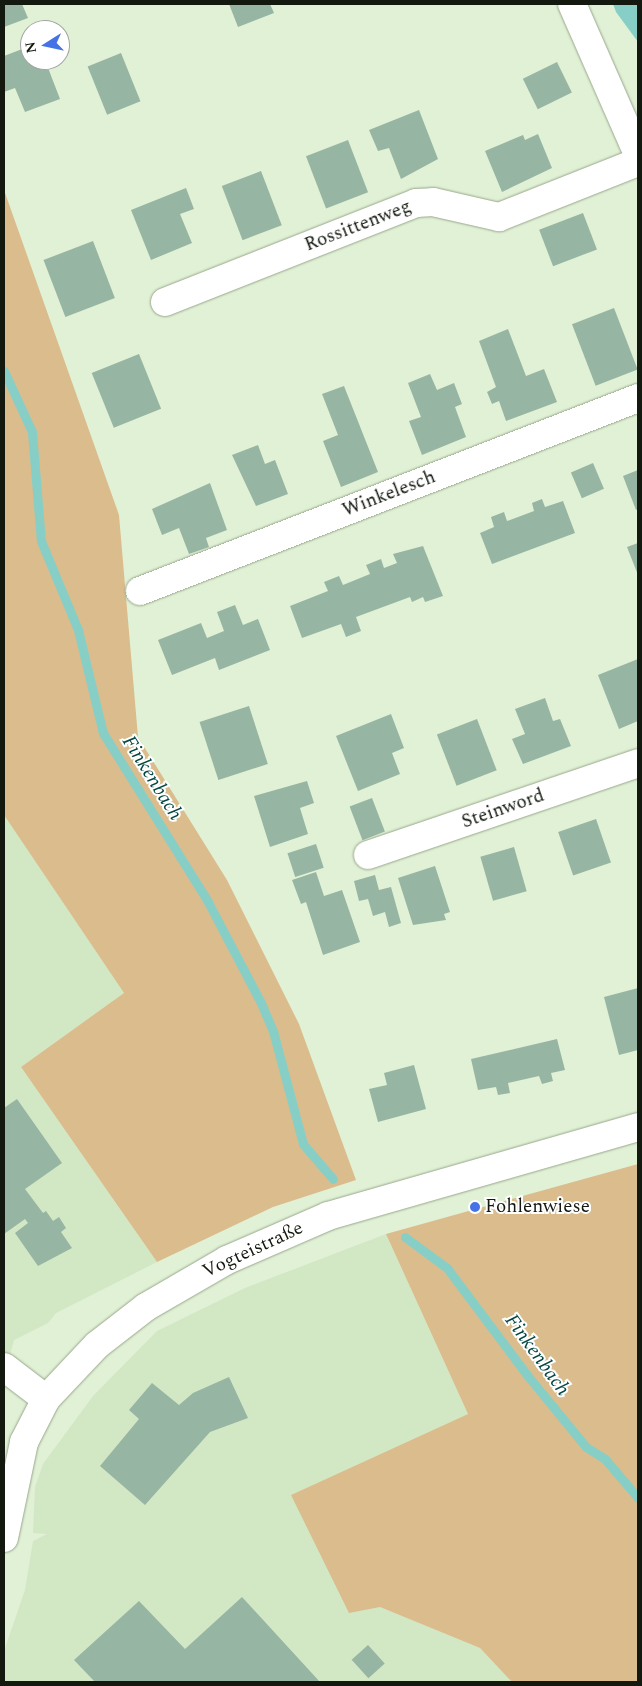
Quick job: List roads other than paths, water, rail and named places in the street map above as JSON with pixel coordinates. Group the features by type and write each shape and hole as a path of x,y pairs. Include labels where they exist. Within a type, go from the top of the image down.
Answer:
{"street":[{"path":"572,4 638,154"},
{"name":"Rossittenweg","path":"165,302 416,203 433,202 499,217 638,162"},
{"name":"Winkelesch","path":"140,591 638,398"},
{"name":"Steinword","path":"368,855 638,763"},
{"name":"Vogteistraße","path":"4,1538 24,1442 46,1399 122,1323 171,1291 262,1244 338,1214 638,1127"},
{"path":"4,1366 46,1399"}],"water":[{"path":"613,4 638,4 638,42 616,12"}],"waterway":[{"name":"Finkenbach","path":"4,371 32,432 41,541 78,630 103,733 208,902 261,1003 273,1031 303,1144 333,1179"},
{"name":"Finkenbach","path":"405,1237 447,1268 527,1375 586,1447 605,1459 638,1498"}],"place":[{"name":"Fohlenwiese","path":"475,1207"}]}
